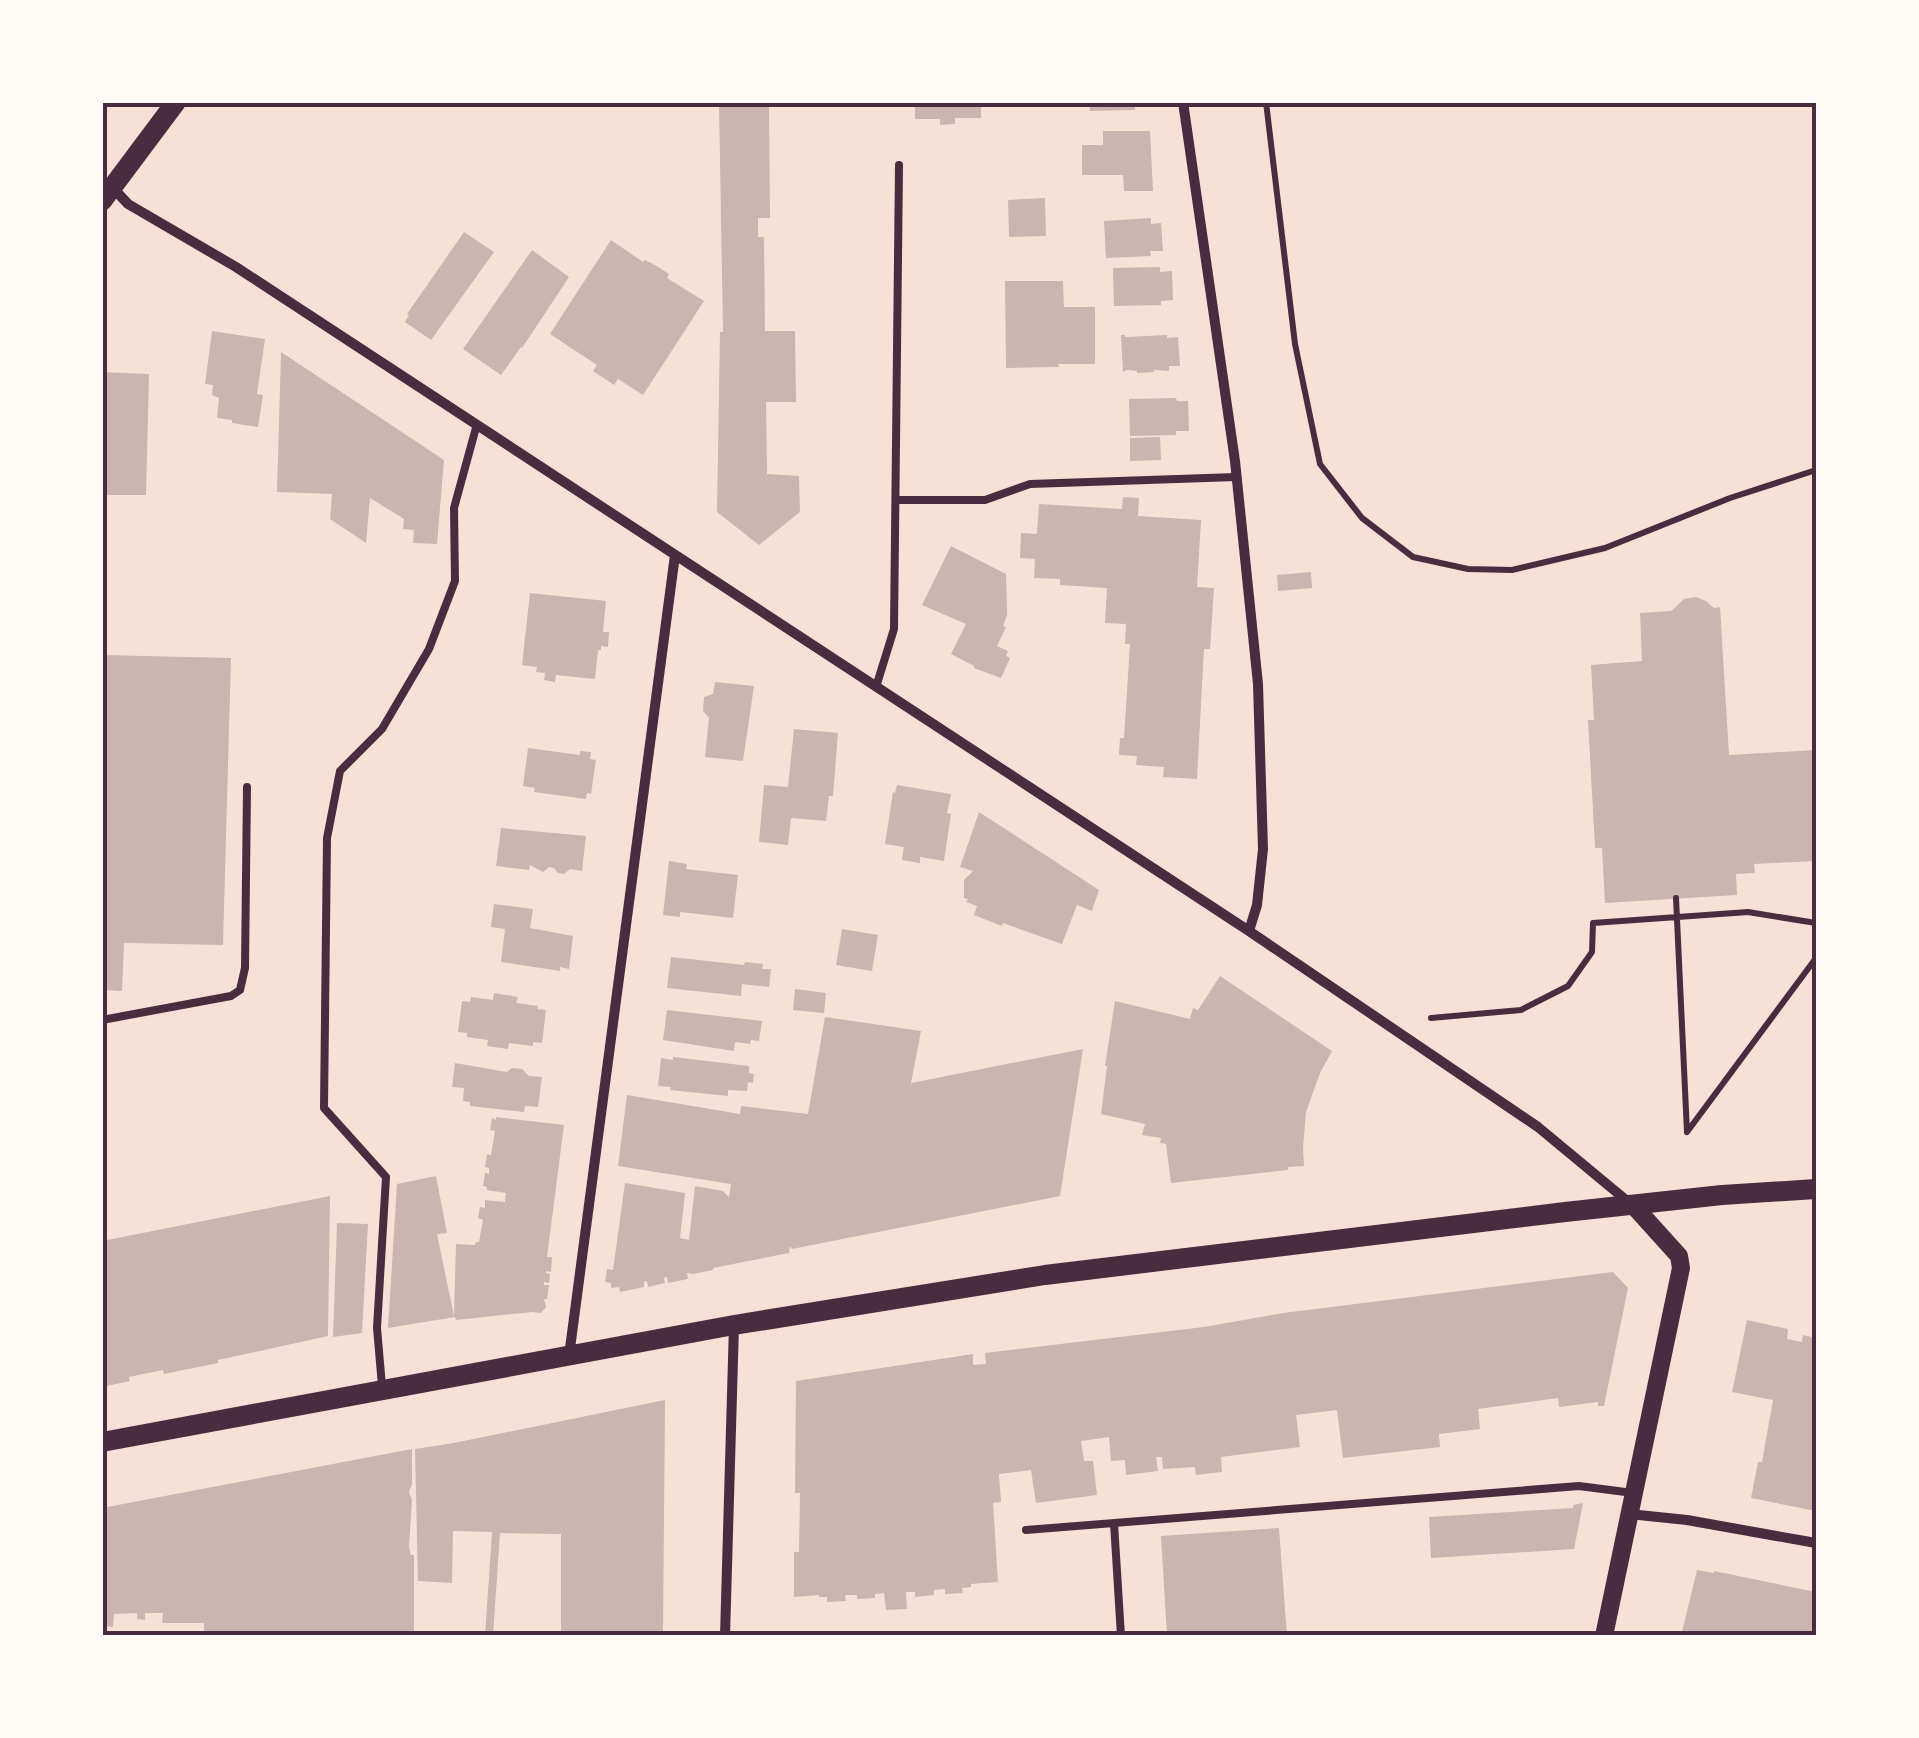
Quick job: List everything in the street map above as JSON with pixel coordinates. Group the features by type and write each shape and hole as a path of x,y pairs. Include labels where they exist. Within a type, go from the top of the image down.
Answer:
{"main road":[{"path":"106,197 176,102"},
{"path":"102,1442 734,1325 1045,1275 1722,1195 1816,1189"}],"street":[{"path":"1182,102 1236,477 1258,684 1264,849 1249,931"},
{"path":"106,197 128,204 236,268 1249,931 1538,1127 1633,1205 1679,1256 1681,1268 1604,1636"},
{"path":"569,1356 676,555"},
{"path":"725,1636 734,1325"},
{"path":"1628,1514 1687,1520 1816,1543"}],"lane":[{"path":"876,686 894,629 899,165"},
{"path":"102,219 106,197"},
{"path":"382,1391 377,1328 386,1177 324,1108 327,838 340,771 382,729 429,649 454,581 454,508 477,424"},
{"path":"896,500 985,500 1030,484 1236,477"},
{"path":"102,1020 231,996 240,990 245,968 247,787"},
{"path":"1026,1530 1579,1486 1633,1494"},
{"path":"1114,1523 1121,1636"}],"path":[{"path":"1266,102 1296,344 1320,464 1362,518 1413,557 1468,569 1512,570 1604,548 1730,498 1816,470"},
{"path":"1676,898 1687,1132 1816,958"},
{"path":"1431,1018 1522,1010 1568,986 1592,952 1594,923 1748,912 1816,924"}],"building":[{"path":"719,102 769,102 770,218 758,218 758,237 764,237 765,331 795,331 796,402 766,402 767,474 799,476 800,512 759,545 717,512 723,332"},
{"path":"915,102 981,102 981,118 955,118 955,124 940,125 940,119 915,119"},
{"path":"1090,102 1135,102 1135,110 1090,111"},
{"path":"1103,131 1150,131 1153,191 1124,191 1123,175 1082,175 1082,145 1103,145"},
{"path":"1045,198 1046,236 1009,237 1008,200"},
{"path":"1151,218 1151,224 1161,223 1163,251 1150,251 1151,256 1106,258 1104,221"},
{"path":"464,232 494,252 431,340 405,322 407,314"},
{"path":"611,240 669,274 667,278 704,301 643,395 618,379 614,385 593,371 597,365 550,334"},
{"path":"532,250 569,277 501,375 463,349"},
{"path":"1160,267 1160,272 1172,271 1173,300 1161,301 1161,305 1114,306 1113,268"},
{"path":"1005,281 1063,281 1064,307 1095,307 1095,364 1006,368"},
{"path":"212,331 265,339 257,394 263,395 258,427 217,418 219,398 212,395 213,385 205,384"},
{"path":"1121,335 1178,337 1180,366 1169,366 1169,371 1123,372"},
{"path":"281,352 444,460 437,544 413,543 414,530 403,529 404,519 370,498 366,543 330,519 332,494 277,492"},
{"path":"102,372 149,374 146,495 102,495"},
{"path":"1129,399 1188,401 1189,431 1130,436"},
{"path":"1160,437 1161,460 1130,461 1130,438"},
{"path":"1123,497 1139,498 1138,516 1201,520 1197,587 1214,588 1210,649 1204,649 1197,779 1163,777 1164,767 1136,765 1137,756 1119,755 1120,738 1124,738 1130,644 1125,644 1126,624 1105,623 1107,588 1060,585 1060,579 1034,578 1035,559 1020,558 1021,533 1037,534 1039,504 1122,509"},
{"path":"951,546 1006,574 1006,627 997,646 1008,651 1006,656 1010,658 1001,678 951,654 966,624 922,605"},
{"path":"1311,572 1312,588 1278,591 1277,575"},
{"path":"530,593 606,601 603,632 609,632 608,647 598,650 595,679 556,675 555,682 544,680 545,673 536,672 537,667 522,665"},
{"path":"1696,597 1714,608 1720,607 1729,755 1816,750 1816,861 1754,864 1755,873 1736,874 1737,895 1605,903 1602,848 1595,848 1588,720 1594,720 1591,665 1642,661 1640,613 1671,611 1684,599"},
{"path":"102,655 231,658 223,945 124,943 122,991 102,990"},
{"path":"715,682 754,686 743,761 705,757 709,718 703,711 704,697 713,694"},
{"path":"794,729 838,733 833,796 829,796 826,821 791,818 788,845 759,842 764,785 788,787"},
{"path":"528,748 580,755 580,751 591,752 590,759 596,760 591,794 587,793 586,799 534,792 535,788 523,786"},
{"path":"897,785 951,794 944,861 920,857 920,863 902,860 904,847 885,844"},
{"path":"979,812 1099,890 1092,911 1077,905 1062,944 974,915 977,906 964,898 964,880 973,871 960,867"},
{"path":"501,828 586,836 582,871 570,869 564,874 549,867 543,872 530,865 529,870 496,866"},
{"path":"669,861 687,864 686,869 738,875 733,918 680,912 680,917 663,915"},
{"path":"494,904 533,909 530,928 573,936 569,969 501,962 505,929 491,927"},
{"path":"842,929 878,935 872,971 836,965"},
{"path":"671,957 763,964 762,969 771,969 769,987 742,984 741,996 667,988"},
{"path":"1220,976 1332,1051 1306,1112 1304,1166 1171,1183 1166,1144 1160,1143 1161,1138 1142,1135 1145,1124 1101,1114 1115,1001 1190,1019 1193,1008 1198,1010"},
{"path":"795,989 826,993 824,1013 793,1010"},
{"path":"494,993 518,997 516,1003 546,1010 542,1043 509,1043 508,1049 487,1046 488,1040 458,1032 462,1001 470,1002 471,997 493,1000"},
{"path":"667,1010 762,1021 759,1041 735,1042 734,1051 663,1040"},
{"path":"825,1017 921,1031 911,1083 1083,1049 1060,1196 792,1249 790,1246 789,1253 687,1273 688,1279 668,1283 667,1277 665,1283 648,1287 647,1281 644,1287 620,1292 619,1287 611,1288 611,1283 605,1282 607,1269 613,1270 625,1183 685,1193 680,1238 689,1240 695,1186 723,1191 729,1197 731,1184 618,1166 627,1095 740,1114 741,1106 808,1114"},
{"path":"661,1058 749,1066 749,1073 754,1074 753,1083 748,1082 747,1091 728,1090 728,1096 658,1086"},
{"path":"455,1063 507,1072 522,1069 529,1076 542,1077 538,1107 525,1106 524,1112 470,1106 470,1102 463,1101 464,1088 452,1087"},
{"path":"492,1118 564,1125 547,1257 552,1257 551,1272 546,1271 550,1274 549,1283 544,1282 549,1285 544,1299 546,1307 541,1313 456,1320 455,1317 388,1328 397,1184 436,1176 447,1233 437,1234 454,1316 456,1244 479,1242 483,1220 478,1218 485,1200 505,1202 506,1193 483,1186 485,1173 489,1174 485,1167 495,1131 490,1130"},
{"path":"330,1196 328,1336 218,1363 129,1377 130,1381 102,1387 102,1241"},
{"path":"337,1223 368,1224 362,1333 333,1337"},
{"path":"1613,1272 1628,1288 1604,1406 1598,1406 1598,1402 1559,1407 1558,1398 1478,1409 1480,1429 1439,1434 1440,1447 1343,1458 1337,1410 1296,1415 1300,1447 1221,1457 1222,1472 1196,1475 1195,1467 1163,1469 1162,1457 1156,1457 1158,1471 1126,1475 1125,1460 1111,1461 1109,1437 1081,1441 1084,1461 1093,1461 1097,1495 1036,1503 1031,1470 999,1474 1001,1502 993,1503 998,1582 971,1584 962,1588 963,1593 945,1594 945,1589 915,1597 915,1592 906,1592 907,1609 886,1610 884,1593 857,1599 857,1595 845,1595 846,1601 827,1602 827,1597 819,1595 794,1597 800,1493 795,1493 796,1381 973,1354 973,1365 986,1364 985,1353"},
{"path":"1747,1320 1788,1329 1787,1339 1802,1342 1803,1335 1816,1338 1816,1511 1751,1498 1773,1400 1732,1392"},
{"path":"665,1400 663,1636 561,1636 561,1534 500,1533 493,1636 485,1636 492,1532 453,1531 452,1583 418,1581 415,1449"},
{"path":"412,1449 409,1547 414,1555 414,1636 332,1636 332,1632 328,1636 204,1636 204,1623 162,1623 163,1613 145,1613 145,1620 137,1619 137,1613 114,1614 113,1627 102,1626 102,1508"},
{"path":"1583,1503 1574,1549 1431,1558 1429,1517 1573,1508"},
{"path":"1279,1528 1287,1636 1167,1636 1161,1536"},
{"path":"1697,1570 1816,1592 1816,1636 1681,1636"}]}
